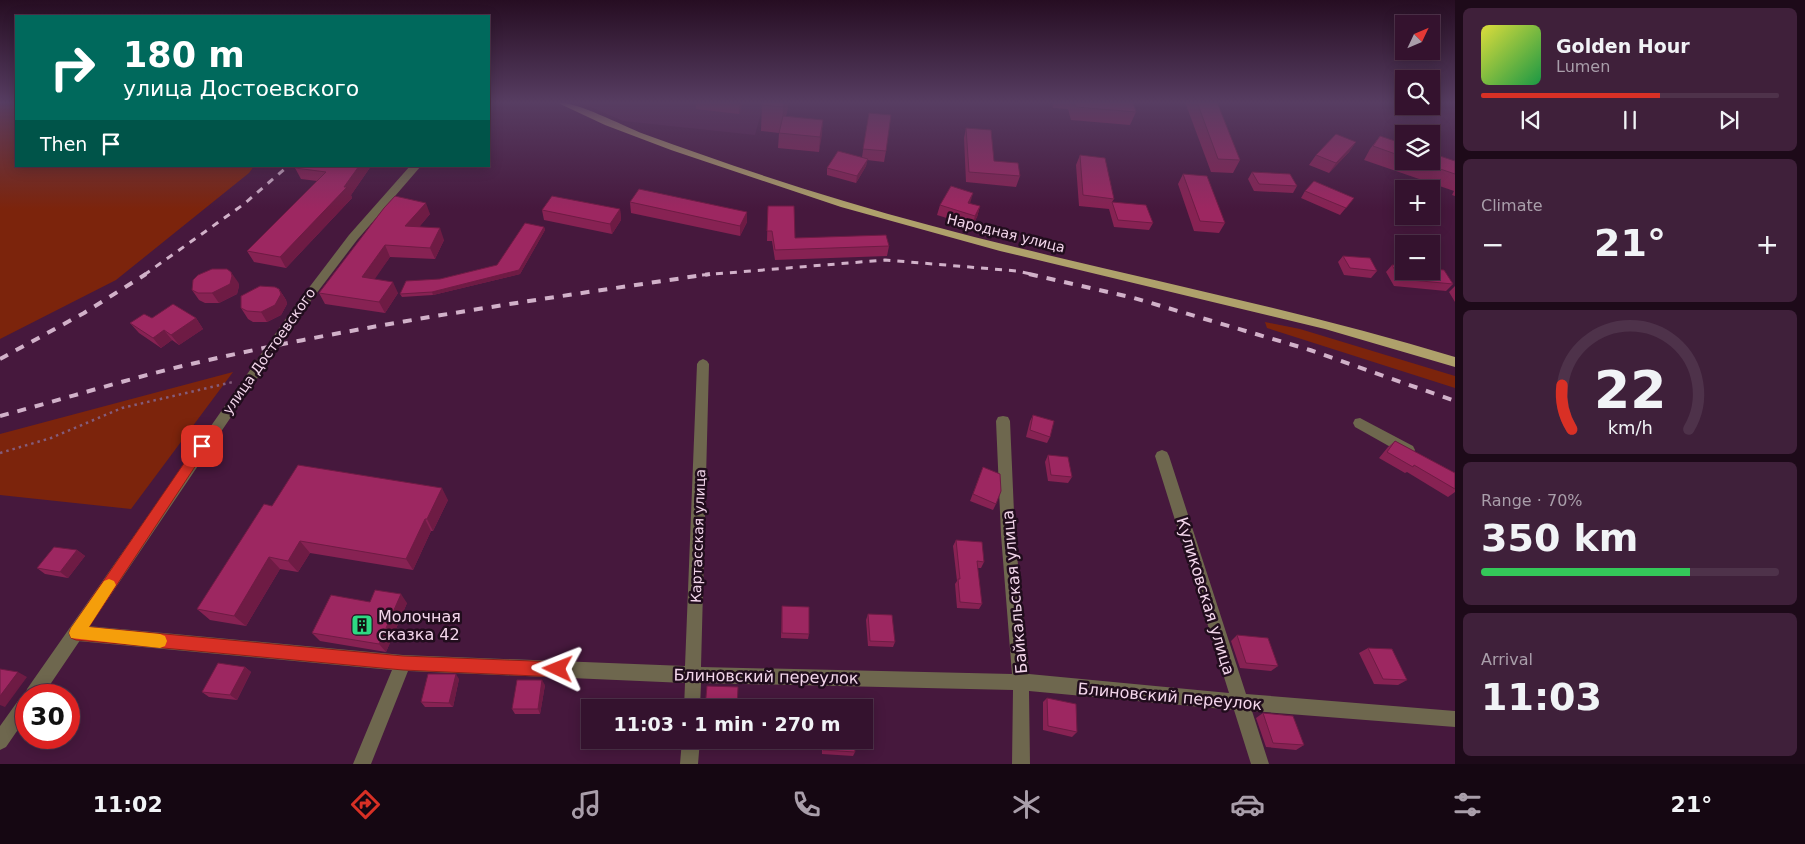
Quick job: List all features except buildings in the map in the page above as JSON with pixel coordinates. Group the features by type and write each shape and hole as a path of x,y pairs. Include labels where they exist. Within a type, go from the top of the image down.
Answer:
{"main road":[{"name":"Народная улица","path":"644,138 742,173 859,209 971,240 1360,333 1455,362"}],"street":[{"name":"улица Достоевского","path":"41,684 252,374 320,278 365,221 415,167"},
{"name":"Картасская улица","path":"693,699 703,364"},
{"name":"Байкальская улица","path":"1003,421 1008,535 1022,682 1021,764"},
{"path":"1360,423 1420,457"},
{"name":"Куликовская улица","path":"1162,456 1260,764"},
{"name":"Блиновский переулок","path":"76,633 403,663 694,674 1022,682 1455,719"},
{"path":"362,764 403,663"},
{"path":"0,741 15,720"},
{"path":"690,764 691,749"}],"path":[{"path":"0,453 51,438 122,408 239,381 252,374"}],"shaded area":[{"path":"0,138 15,138 15,167 253,167 249,173 116,280 0,339"},
{"path":"1265,322 1300,329 1455,376 1455,388 1267,328"},
{"path":"233,372 131,509 0,495 0,434"}],"railway":[{"path":"144,275 244,204 287,167"},
{"path":"705,275 885,260 1017,271 1035,275"},
{"path":"0,359 84,313 146,274"},
{"path":"705,275 710,274"},
{"path":"1029,274 1134,298 1310,350 1455,401"},
{"path":"0,416 153,373 267,347 393,323 705,275"}],"slow traffic":[{"path":"109,585 76,633 160,641"}],"place":[{"name":"Молочная сказка 42","path":"362,625"}],"route":[{"path":"202,446 76,633 403,663 558,669"}]}
